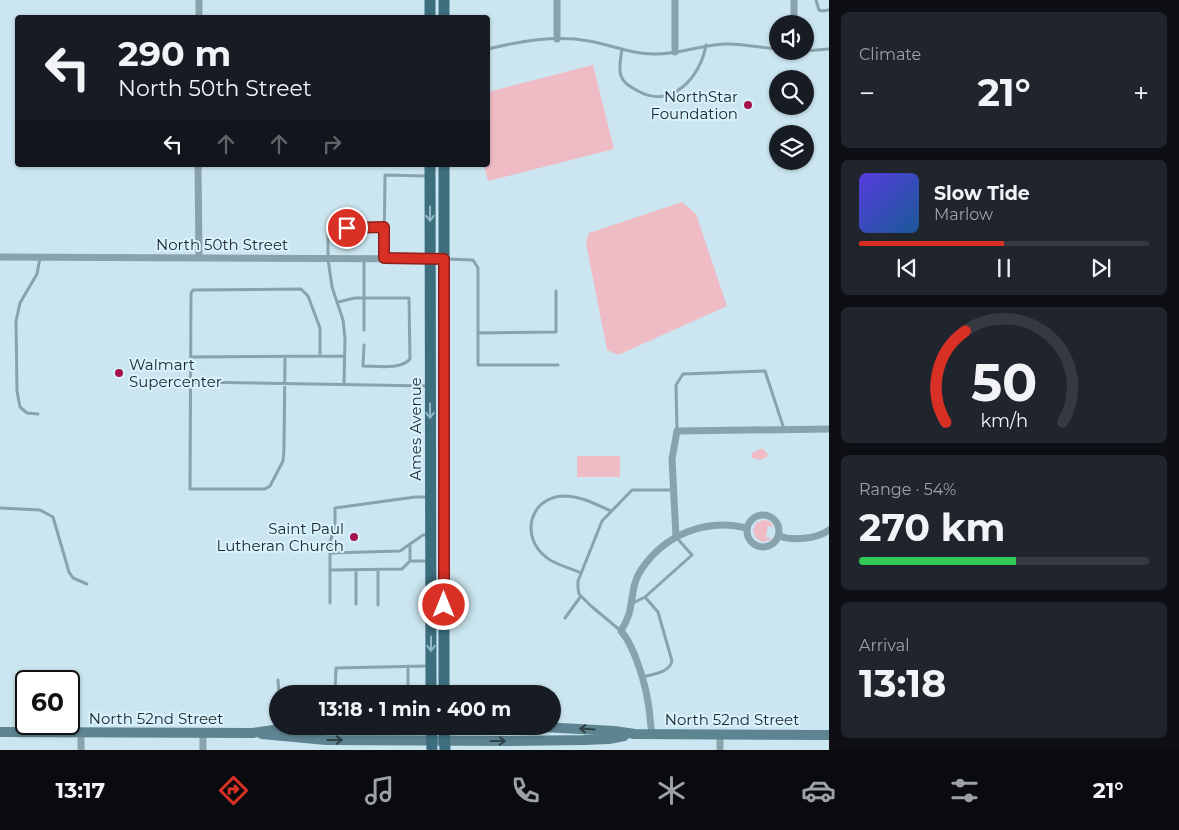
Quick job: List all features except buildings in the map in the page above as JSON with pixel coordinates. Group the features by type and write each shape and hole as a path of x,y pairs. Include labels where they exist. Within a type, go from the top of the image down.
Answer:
{"main road":[{"path":"430,0 430,15"},
{"path":"444,0 444,15"},
{"name":"Ames Avenue","path":"444,167 444,685"},
{"name":"Ames Avenue","path":"430,170 431,685"},
{"name":"North 52nd Street","path":"561,728 635,734 829,735"},
{"name":"North 52nd Street","path":"252,733 269,729"},
{"name":"North 52nd Street","path":"0,732 15,732"},
{"name":"North 52nd Street","path":"80,732 252,733 298,739 359,740 432,745 608,739 635,734"}],"street":[{"path":"199,0 199,15"},
{"path":"557,0 557,39"},
{"path":"675,52 676,0"},
{"path":"794,0 794,15"},
{"path":"198,167 199,257"},
{"name":"North 50th Street","path":"0,257 444,259"},
{"path":"676,537 672,459 677,431 829,429"},
{"path":"769,515 778,522 780,528 779,536 775,543 770,546 760,547 749,538 748,528 750,522 756,516 769,515"},
{"path":"652,734 648,702 641,678 628,639 621,631 629,613 632,590 640,570 660,548 676,537 702,526 734,524 748,528"},
{"path":"779,536 787,539 812,537 829,530"},
{"path":"80,732 81,750"},
{"path":"203,733 203,750"},
{"path":"720,734 720,750"}],"lane":[{"path":"816,0 819,10 829,10"},
{"path":"490,49 526,40 557,39 588,41 656,55 706,45 735,43 769,49"},
{"path":"622,49 621,75 628,85 643,94 658,96 670,95 680,90 695,75 702,62 706,45"},
{"path":"814,50 829,49"},
{"path":"384,258 384,175 430,170"},
{"path":"344,384 345,339 343,320 332,287 328,259 328,228 384,227"},
{"path":"38,414 27,413 20,407 17,391 16,321 20,303 37,274 40,257"},
{"path":"364,258 364,330"},
{"path":"444,259 473,260 478,268 478,365 558,365"},
{"path":"285,357 284,449 282,461 270,486 265,489 190,489 191,293 197,290 301,289 308,296 320,328 320,356"},
{"path":"478,333 556,332 556,292"},
{"path":"338,302 355,298 409,298 410,359 407,363 399,366 363,366 364,345"},
{"path":"192,357 344,356"},
{"path":"677,431 676,384 683,374 765,371 784,430"},
{"path":"192,382 443,386"},
{"path":"621,631 591,606 578,588 599,527 611,511 632,490 674,490"},
{"path":"582,573 547,558 539,550 532,539 531,521 536,510 545,502 563,496 586,499 611,511"},
{"path":"330,603 330,542 335,526 335,508 415,497 430,497"},
{"path":"0,508 40,510 53,516 69,572 73,578 87,584"},
{"path":"330,553 400,551 423,535 430,534"},
{"path":"630,604 646,598 692,555 676,537"},
{"path":"410,545 410,561"},
{"path":"330,570 402,569 410,561 443,552"},
{"path":"356,570 356,604"},
{"path":"378,570 378,605"},
{"path":"565,618 582,596"},
{"path":"641,678 666,670 670,667 672,661 658,612 646,598"},
{"path":"408,666 408,685"},
{"path":"335,685 336,668 431,666"},
{"path":"278,680 278,685"},
{"path":"359,735 359,740"}],"shaded area":[{"path":"593,65 614,149 488,181 484,167 490,167 490,91"},
{"path":"682,202 696,214 727,306 618,355 607,350 586,243 589,233"},
{"path":"762,448 768,454 767,457 760,460 752,458 752,453"},
{"path":"577,456 620,456 620,477 577,477"},
{"path":"764,520 769,521 774,527 768,526 766,537 772,539 762,542 756,538 753,531 756,523"}],"place":[{"name":"NorthStar Foundation","path":"748,105"},
{"name":"Walmart Supercenter","path":"119,373"},
{"name":"Saint Paul Lutheran Church","path":"354,537"}],"route":[{"path":"347,228 384,227 384,258 444,259 444,605"}]}
